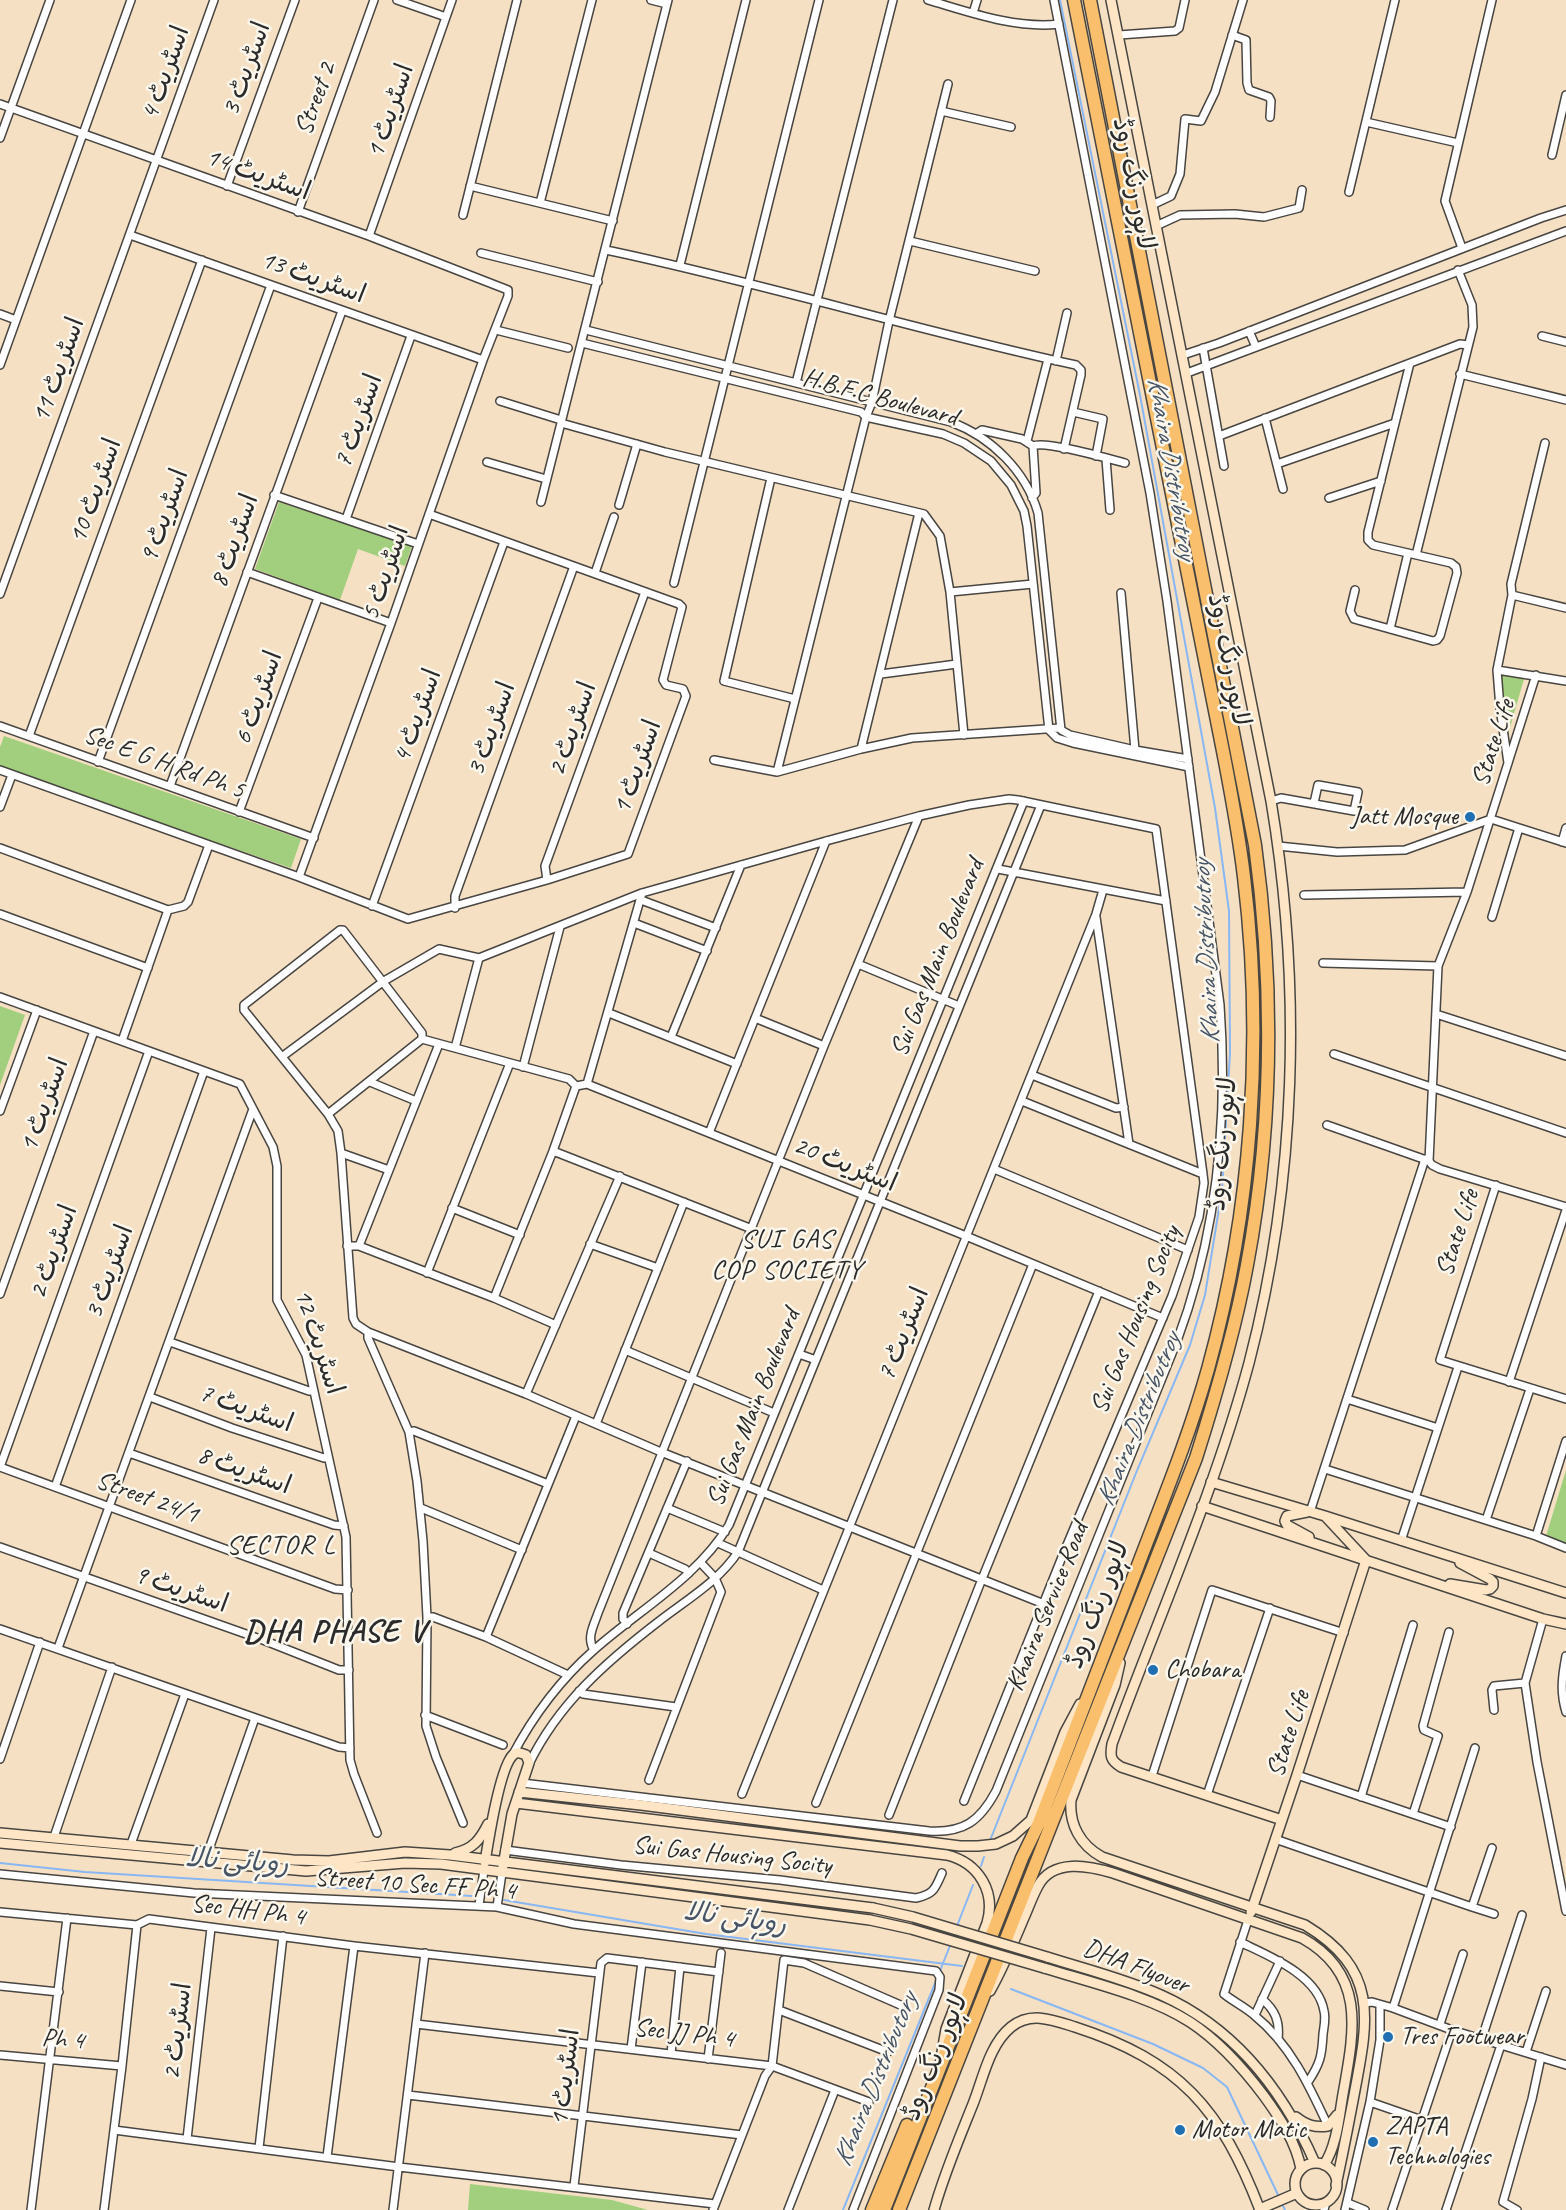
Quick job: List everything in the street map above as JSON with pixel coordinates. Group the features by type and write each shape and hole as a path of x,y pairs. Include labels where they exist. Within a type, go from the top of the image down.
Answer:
{"highway":[{"name":"لاہور رنگ روڈ","path":"884,2210 1022,1858 1039,1823 1173,1475 1210,1359 1229,1278 1244,1186 1253,1046 1249,935 1236,823 1074,0"},
{"name":"لاہور رنگ روڈ","path":"899,2210 1196,1458 1220,1381 1238,1309 1262,1162 1267,1085 1268,1012 1260,885 1249,811 1090,0"},
{"path":"872,2210 922,2088 940,2064"}],"main road":[{"path":"1112,0 1278,846 1290,992 1290,1070 1285,1162 1270,1262 1249,1362 1224,1447 1112,1744 1110,1756 1113,1762 1121,1767 1282,1820"},
{"path":"1211,1482 1566,1593"},
{"path":"1202,1506 1543,1619 1566,1624"},
{"path":"1310,1512 1287,1516 1285,1521 1287,1525 1327,1548"},
{"path":"1325,1516 1366,1560"},
{"path":"1437,1583 1486,1590 1493,1586 1490,1579 1468,1569 1450,1557"},
{"name":"State Life","path":"1248,1920 1344,1633 1366,1560"},
{"path":"977,2016 1002,1971 1039,1885 1049,1875 1064,1868 1089,1866 1302,1938 1319,1947 1335,1963 1352,2006 1352,2040 1332,2148 1319,2164 1301,2169 1295,2180 1297,2193 1306,2203 1325,2206 1331,2198 1336,2185 1365,2040 1366,2012 1361,1989 1341,1952 1323,1936 1305,1925 1111,1861 1089,1848 1076,1831 1072,1819 1071,1800 1115,1685 1127,1635"},
{"path":"1022,1858 1030,1820 1065,1732 1093,1679"},
{"path":"511,1758 518,1752 523,1753 528,1757 528,1766"},
{"name":"Sui Gas Main Boulevard","path":"484,1870 493,1816 511,1758"},
{"name":"Sui Gas Main Boulevard","path":"502,1873 516,1803 528,1766"},
{"path":"521,1787 641,1805 960,1846 996,1844 1013,1836 1030,1820"},
{"path":"516,1803 947,1855 964,1861 982,1879 990,1899 990,1908 987,1923 946,2029 940,2064"},
{"path":"450,1855 464,1851 479,1841 493,1816"},
{"path":"0,1833 131,1844 207,1857"},
{"path":"0,1843 207,1857"},
{"name":"DHA Flyover","path":"207,1857 329,1861 405,1852 486,1858 873,1908 913,1917 1160,1994 1195,2012 1233,2041 1264,2076 1292,2114 1319,2164"},
{"name":"DHA Flyover","path":"207,1857 306,1871 405,1863 441,1864 870,1920 910,1929 1150,2002 1189,2021 1225,2049 1250,2077 1272,2107 1298,2151 1301,2169"},
{"path":"934,2210 948,2165 995,2047 1010,2028 1028,2018 1038,2018 1077,2028 1130,2049 1166,2070 1202,2103 1225,2134 1262,2208 1297,2193"},
{"path":"1292,2114 1310,2126 1328,2126 1340,2110"},
{"path":"1319,2164 1331,2170 1336,2185"}],"street":[{"path":"0,138 50,0"},
{"path":"0,365 131,0"},
{"name":"اسٹریٹ 4","path":"157,160 214,0"},
{"name":"اسٹریٹ 3","path":"227,186 295,0"},
{"name":"Street 2","path":"298,212 374,0"},
{"path":"397,0 446,17"},
{"name":"اسٹریٹ 1","path":"369,236 452,0"},
{"path":"463,215 517,0"},
{"path":"540,203 592,0"},
{"path":"541,502 668,2 651,0"},
{"path":"680,265 746,0"},
{"path":"674,583 819,0"},
{"path":"796,383 893,0"},
{"path":"928,0 1007,21 1059,24"},
{"path":"974,13 977,0"},
{"name":"Khaira Service Road","path":"521,1787 938,1831 954,1830 966,1826 986,1808 996,1791 1177,1341 1194,1292 1215,1188 1222,1119 1220,1005 1189,763 1150,493 1054,0"},
{"path":"1119,35 1179,28 1185,0"},
{"path":"1152,206 1171,196 1180,174 1185,119 1201,122 1215,92 1243,0"},
{"path":"1349,192 1395,0"},
{"path":"1462,248 1445,201 1492,0"},
{"path":"1232,35 1246,40 1249,90 1269,97 1271,100 1270,117"},
{"path":"777,772 866,417 872,402 889,321 948,84"},
{"path":"1552,155 1566,95"},
{"name":"اسٹریٹ 14","path":"0,104 369,236 501,286"},
{"path":"941,111 1011,127"},
{"path":"1366,122 1458,143"},
{"name":"اسٹریٹ 11","path":"0,594 157,160"},
{"path":"470,186 613,221"},
{"path":"1156,226 1180,214 1235,214 1264,217 1299,208 1302,190"},
{"path":"1183,355 1566,210"},
{"path":"1187,373 1566,231"},
{"name":"اسٹریٹ 13","path":"130,235 483,360"},
{"path":"910,241 1035,271"},
{"path":"606,250 680,265 889,321 1076,365 1081,370 1064,449"},
{"path":"481,253 598,282"},
{"name":"اسٹریٹ 10","path":"29,736 202,260"},
{"path":"1390,629 1473,327 1473,312 1458,270"},
{"name":"اسٹریٹ 9","path":"98,762 271,285"},
{"name":"اسٹریٹ 5","path":"299,877 509,293 501,286"},
{"name":"اسٹریٹ 8","path":"170,786 342,311"},
{"path":"1032,498 1036,493 1030,444 1067,313"},
{"path":"0,314 16,320"},
{"path":"496,330 568,348"},
{"name":"H.B.F.C Boulevard","path":"586,330 951,422 976,434 1005,457 1032,498 1039,517 1060,728"},
{"path":"1249,331 1256,347"},
{"name":"اسٹریٹ 7","path":"346,519 411,336"},
{"path":"1542,336 1566,342"},
{"name":"H.B.F.C Boulevard","path":"582,343 861,412 866,417 953,438 972,447 991,461 1011,485 1026,518 1046,721 1049,730"},
{"path":"1219,436 1460,344 1468,345"},
{"path":"1203,348 1224,466"},
{"path":"1355,590 1351,616 1354,619 1433,641 1440,636 1457,573 1456,567 1451,562 1373,544 1368,540 1368,532 1410,363"},
{"path":"1460,374 1566,400"},
{"path":"500,401 637,444 924,514 940,536 950,592 964,735"},
{"path":"1073,412 1103,419 1096,456"},
{"path":"1265,418 1283,489"},
{"path":"1277,464 1395,423"},
{"path":"976,434 982,430 1030,444 1125,463"},
{"path":"1508,765 1497,670 1512,595 1511,584 1545,442"},
{"path":"619,505 637,444"},
{"path":"1106,459 1110,510"},
{"path":"487,462 546,479"},
{"path":"771,478 724,681 795,699"},
{"path":"1329,498 1381,481"},
{"path":"274,495 418,544"},
{"path":"861,749 919,513"},
{"path":"429,514 645,592"},
{"path":"595,573 614,517"},
{"name":"اسٹریٹ 4","path":"372,906 504,542"},
{"path":"1031,552 1043,551"},
{"name":"اسٹریٹ 3","path":"454,908 454,896 574,566"},
{"path":"247,572 391,622"},
{"path":"950,592 1034,584"},
{"name":"اسٹریٹ 1","path":"547,880 624,856 631,849 686,696 683,689 666,685 663,680 682,607 645,592"},
{"name":"اسٹریٹ 2","path":"547,880 545,866 645,592"},
{"path":"1121,593 1135,750"},
{"path":"1512,595 1566,608"},
{"name":"اسٹریٹ 6","path":"239,812 318,598"},
{"path":"881,674 957,664"},
{"path":"1497,670 1566,681"},
{"name":"State Life","path":"1458,1367 1441,1361 1440,1357 1496,1185 1440,1168 1427,1160 1434,1088 1438,966 1467,892 1536,675"},
{"name":"Sec E G H Rd Ph 5","path":"0,726 314,838"},
{"path":"714,760 777,772 912,738 1060,728 1070,735 1189,763"},
{"path":"1049,730 1057,738 1073,743 1189,763"},
{"path":"0,770 299,877 408,919 454,908 547,880"},
{"path":"0,807 12,775"},
{"path":"1270,801 1281,798 1354,811 1358,792 1318,785 1314,803"},
{"path":"283,1056 384,981 439,949 479,958 641,897 826,841 919,816 992,802 1009,800 1041,805"},
{"name":"Sui Gas Main Boulevard","path":"511,1758 531,1722 568,1675 594,1650 689,1573 725,1532 747,1485 774,1413 1024,801"},
{"name":"Sui Gas Housing Socity","path":"964,1801 1163,1318 1199,1217 1204,1184 1156,829 1041,805"},
{"name":"Sui Gas Main Boulevard","path":"528,1766 557,1717 579,1690 629,1645 715,1578 738,1552 1041,805"},
{"path":"594,1650 590,1638 598,1613 824,1046 919,816"},
{"path":"1278,846 1337,852 1406,850 1491,819 1564,842 1566,828"},
{"path":"1492,917 1519,828"},
{"path":"709,1133 826,841"},
{"path":"0,848 168,910 184,906 188,902 209,845"},
{"path":"671,1037 741,865"},
{"path":"998,869 1166,901"},
{"name":"اسٹریٹ 7","path":"742,1794 1022,1101 1096,914 1103,890"},
{"path":"1304,895 1467,892"},
{"path":"576,1086 587,1084 641,897"},
{"path":"641,897 716,928"},
{"path":"122,1041 168,910"},
{"path":"0,914 148,968"},
{"path":"1096,914 1129,1144"},
{"path":"634,922 706,951"},
{"path":"522,1067 560,927"},
{"path":"422,1039 422,1033 343,930 340,930 244,1005 244,1010 283,1056 328,1114 338,1131 353,1318 356,1324 368,1332 526,1394 662,1452 1044,1604"},
{"path":"455,1048 479,958"},
{"path":"1323,963 1438,966"},
{"path":"858,964 959,1006"},
{"name":"اسٹریٹ 12","path":"0,997 240,1084 276,1156 277,1300 306,1355 344,1526 348,1590 350,1748 354,1774 377,1833"},
{"path":"0,1111 37,1011"},
{"path":"609,1013 737,1064"},
{"path":"1436,1014 1566,1056"},
{"path":"755,1018 824,1046"},
{"name":"اسٹریٹ 1","path":"0,1294 94,1031"},
{"path":"422,1039 572,1080 576,1086"},
{"path":"328,1114 422,1039"},
{"path":"359,1246 439,1044"},
{"name":"اسٹریٹ 2","path":"0,1467 148,1051"},
{"path":"1334,1054 1566,1133"},
{"path":"427,1272 510,1063"},
{"name":"اسٹریٹ 3","path":"55,1487 204,1071"},
{"path":"1032,1075 1116,1108 1124,1107"},
{"path":"370,1082 416,1101"},
{"name":"اسٹریٹ 20","path":"587,1084 966,1236 1163,1318"},
{"path":"494,1298 553,1151 576,1086"},
{"path":"1022,1101 1203,1174"},
{"path":"58,1648 253,1109"},
{"path":"1310,1512 1427,1160 1327,1125"},
{"path":"553,1151 752,1229"},
{"path":"341,1153 389,1170"},
{"path":"994,1169 1188,1250"},
{"path":"526,1394 620,1176"},
{"path":"1496,1185 1566,1209 1509,1382"},
{"path":"596,1424 684,1202"},
{"path":"452,1208 520,1235"},
{"path":"590,1244 658,1268"},
{"path":"347,1246 359,1246 494,1298 556,1325"},
{"path":"816,1803 1033,1264"},
{"path":"889,1815 981,1579 1099,1291"},
{"path":"368,1332 368,1338 409,1432 421,1508 427,1617 425,1715 429,1740 463,1823"},
{"path":"170,1342 314,1391"},
{"path":"625,1350 774,1413"},
{"path":"799,1354 816,1360"},
{"path":"1401,1541 1458,1367 1566,1400"},
{"path":"1486,1520 1530,1389"},
{"name":"اسٹریٹ 7","path":"150,1397 276,1443 324,1458 328,1456"},
{"path":"1347,1399 1438,1428"},
{"path":"486,1637 576,1416"},
{"path":"409,1432 414,1431 548,1484"},
{"path":"1536,1536 1566,1441"},
{"name":"اسٹریٹ 8","path":"129,1453 334,1526 344,1526"},
{"path":"627,1624 623,1619 623,1613 687,1461"},
{"name":"Street 24/1","path":"0,1467 335,1589 348,1590"},
{"path":"1325,1469 1536,1536 1566,1548"},
{"path":"421,1508 522,1550"},
{"path":"667,1508 725,1532"},
{"path":"718,1542 823,1590"},
{"name":"اسٹریٹ 9","path":"0,1547 263,1640 339,1670 349,1670"},
{"path":"649,1553 689,1573"},
{"path":"649,1780 720,1597 721,1588 700,1562"},
{"path":"1152,1776 1212,1590 1344,1633"},
{"path":"1207,1795 1269,1608"},
{"path":"427,1617 433,1617 486,1637 568,1675"},
{"path":"1543,1619 1525,1683 1537,1762 1566,1911"},
{"path":"1361,1797 1413,1625"},
{"path":"0,1629 339,1748 350,1748"},
{"path":"1413,1815 1438,1736 1424,1730 1423,1726 1449,1632"},
{"path":"0,1759 40,1642"},
{"path":"1566,1656 1561,1685 1566,1712"},
{"path":"54,1837 112,1667"},
{"path":"1494,1710 1492,1690 1494,1686 1525,1683"},
{"path":"579,1690 583,1694 676,1707"},
{"path":"131,1844 185,1694"},
{"path":"425,1715 503,1744"},
{"path":"207,1857 255,1718"},
{"path":"1393,2008 1475,1748"},
{"path":"1297,1775 1450,1827"},
{"path":"1275,1839 1494,1914"},
{"path":"1473,1907 1492,1848"},
{"name":"Sui Gas Housing Socity","path":"505,1850 621,1865 780,1880 916,1898 928,1895 934,1890 942,1873"},
{"name":"Sui Gas Main Boulevard","path":"479,1903 484,1870"},
{"name":"Sui Gas Main Boulevard","path":"497,1904 502,1873"},
{"name":"Street 10 Sec FF Ph 4","path":"0,1874 194,1893 497,1904 574,1924 932,1970 940,1977 936,2000 853,2210"},
{"name":"Sec HH Ph 4","path":"0,1912 137,1925 149,1919 354,1946 599,1973"},
{"path":"1482,2038 1522,1915"},
{"path":"31,2210 67,1918"},
{"path":"1248,1920 1224,1994 1255,2015 1278,2039 1308,2082 1328,2126"},
{"path":"104,2210 137,1925"},
{"name":"اسٹریٹ 2","path":"187,2139 211,1928"},
{"path":"259,2148 283,1936"},
{"path":"1240,1942 1280,1961 1313,1987 1324,2010 1319,2066 1308,2082"},
{"path":"327,2157 354,1946"},
{"path":"393,2210 425,1953"},
{"path":"708,2059 721,1953"},
{"path":"1440,2024 1463,1954"},
{"path":"599,1973 601,1963 607,1958 719,1972"},
{"path":"114,2130 574,2187 714,2207 765,2076 772,2066 784,1960 804,1963 905,2007"},
{"path":"1255,2015 1280,1961"},
{"path":"631,2049 642,1962"},
{"path":"671,2054 680,1967"},
{"name":"اسٹریٹ 1","path":"574,2187 599,1973"},
{"path":"0,1986 59,1992"},
{"path":"1526,2052 1546,1991"},
{"path":"1262,1999 1274,2011 1278,2019 1278,2039"},
{"path":"1364,2003 1380,2004 1452,2030 1566,2065"},
{"path":"1365,2210 1347,2206 1370,2102 1380,2040 1380,2004"},
{"path":"779,2010 888,2052"},
{"path":"416,2024 591,2044"},
{"path":"1392,2210 1452,2030"},
{"name":"Sec JJ Ph 4","path":"591,2044 772,2066 869,2102"},
{"path":"1446,2210 1501,2045"},
{"name":"Ph 4","path":"0,2055 122,2066"},
{"path":"1517,2210 1503,2202 1541,2057"},
{"path":"788,2210 835,2090"},
{"path":"408,2095 742,2135"},
{"path":"1370,2102 1422,2120"}],"green space":[{"path":"279,502 412,546 405,566 358,549 340,600 255,569"},
{"path":"1500,674 1524,679 1507,738"},
{"path":"4,736 301,839 291,868 0,768 0,747"},
{"path":"0,1006 25,1015 0,1085"},
{"path":"1566,1470 1566,1543 1546,1536"},
{"path":"470,2184 612,2200 648,2210 468,2210"}],"waterway":[{"name":"Khaira Distributroy","path":"991,1838 1136,1473 1190,1345 1205,1295 1222,1190 1230,1053 1229,911 1215,808 1140,395 1060,0"},
{"name":"Khaira Distributroy","path":"981,1866 984,1857"},
{"name":"روہائی نالا","path":"0,1863 85,1872 472,1896"},
{"name":"Khaira Distributroy","path":"957,1926 973,1885"},
{"name":"روہائی نالا","path":"504,1900 706,1934 962,1966"},
{"name":"Khaira Distributroy","path":"940,1971 951,1943"},
{"name":"Khaira Distributory","path":"843,2210 938,1976"},
{"name":"روہائی نالا","path":"1011,1989 1153,2044 1203,2068 1227,2087 1279,2197"},
{"name":"روہائی نالا","path":"1281,2202 1285,2210"}],"place":[{"name":"Jatt Mosque","path":"1470,817"},
{"name":"Chobara","path":"1153,1670"},
{"name":"Tres Footwear","path":"1388,2037"},
{"name":"Motor Matic","path":"1180,2130"},
{"name":"ZAPTA Technologies","path":"1373,2142"}],"district":[{"name":"SUI GAS COP SOCIETY","path":"787,1256"},
{"name":"SECTOR L","path":"281,1546"},
{"name":"DHA PHASE V","path":"335,1633"}]}
